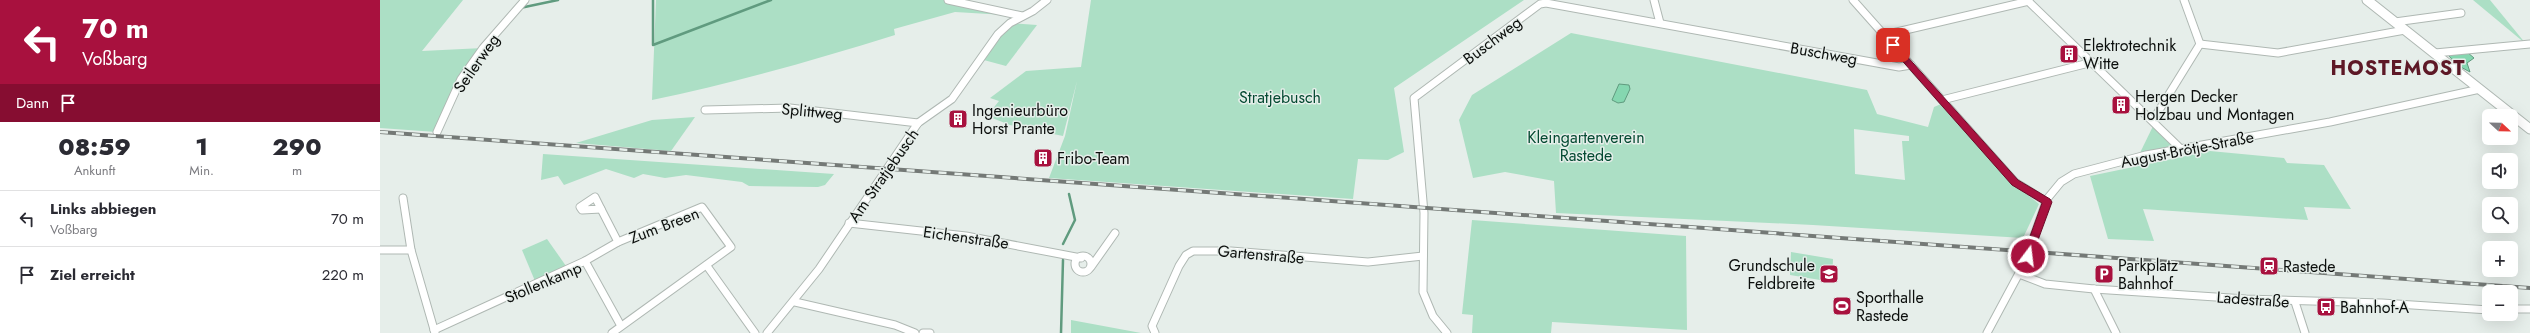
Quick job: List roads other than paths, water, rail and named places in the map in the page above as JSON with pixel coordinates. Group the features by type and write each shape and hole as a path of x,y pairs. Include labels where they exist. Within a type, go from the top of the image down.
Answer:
{"street":[{"name":"Seilerweg","path":"436,132 466,72 483,48 525,0"},
{"path":"948,0 1022,16"},
{"name":"Am Stratjebusch","path":"767,333 795,302 918,124 952,99 995,37 1022,16 1047,0"},
{"path":"1654,0 1660,23"},
{"path":"1853,0 2015,182 2047,202"},
{"path":"2184,0 2200,44"},
{"path":"2367,0 2530,129"},
{"name":"Buschweg","path":"1447,333 1433,316 1423,292 1424,213 1414,98 1540,4 1547,1 1899,67 1911,66"},
{"path":"1884,35 2028,1 2153,120 2182,150"},
{"path":"2395,22 2461,13"},
{"path":"2200,44 2278,53 2405,30"},
{"path":"2153,120 2200,44"},
{"path":"2435,53 2530,44"},
{"path":"1942,100 2093,62"},
{"name":"August-Brötje-Straße","path":"1987,333 1994,313 2019,274 2047,202 2062,182 2076,173 2118,162 2293,130 2480,89"},
{"name":"Splittweg","path":"705,110 790,108 918,124"},
{"path":"403,198 411,250 435,332"},
{"name":"Zum Breen","path":"584,261 618,242 702,207 732,247 708,266 612,333"},
{"name":"Zum Breen","path":"601,209 605,222 618,242"},
{"name":"Eichenstraße","path":"849,223 966,236 1081,258"},
{"path":"1091,267 1091,260 1081,258 1075,262 1075,269 1083,271 1091,267 1115,233"},
{"path":"380,250 411,250"},
{"name":"Gartenstraße","path":"1155,333 1152,326 1179,266 1186,255 1193,251 1216,250 1368,262 1423,256"},
{"name":"Stollenkamp","path":"435,332 584,261 621,326"},
{"path":"708,266 754,333"},
{"name":"Ladestraße","path":"2019,274 2045,284 2094,289 2295,302 2382,303 2482,310"},
{"path":"2094,289 2116,333"},
{"path":"795,302 895,325 915,333"},
{"path":"2295,302 2305,333"},
{"path":"2518,309 2530,309"},
{"path":"923,333 930,333"}],"waterway":[{"path":"520,8 558,0"},
{"path":"653,0 653,45 771,0"},
{"path":"1063,244 1075,220 1069,194"},
{"path":"1061,333 1063,260"}],"railway":[{"path":"380,132 2530,288"}],"place":[{"name":"Elektrotechnik Witte","path":"2069,54"},
{"name":"Hergen Decker Holzbau und Montagen","path":"2121,105"},
{"name":"Ingenieurbüro Horst Prante","path":"958,119"},
{"name":"Fribo-Team","path":"1043,158"},
{"name":"Rastede","path":"2269,266"},
{"name":"Grundschule Feldbreite","path":"1829,274"},
{"name":"Parkplatz Bahnhof","path":"2104,274"},
{"name":"Sporthalle Rastede","path":"1842,306"},
{"name":"Bahnhof-A","path":"2326,307"}],"district":[{"name":"HOSTEMOST","path":"2398,68"}],"park label":[{"name":"Stratjebusch","path":"1280,97"},
{"name":"Kleingartenverein Rastede","path":"1586,146"}]}
